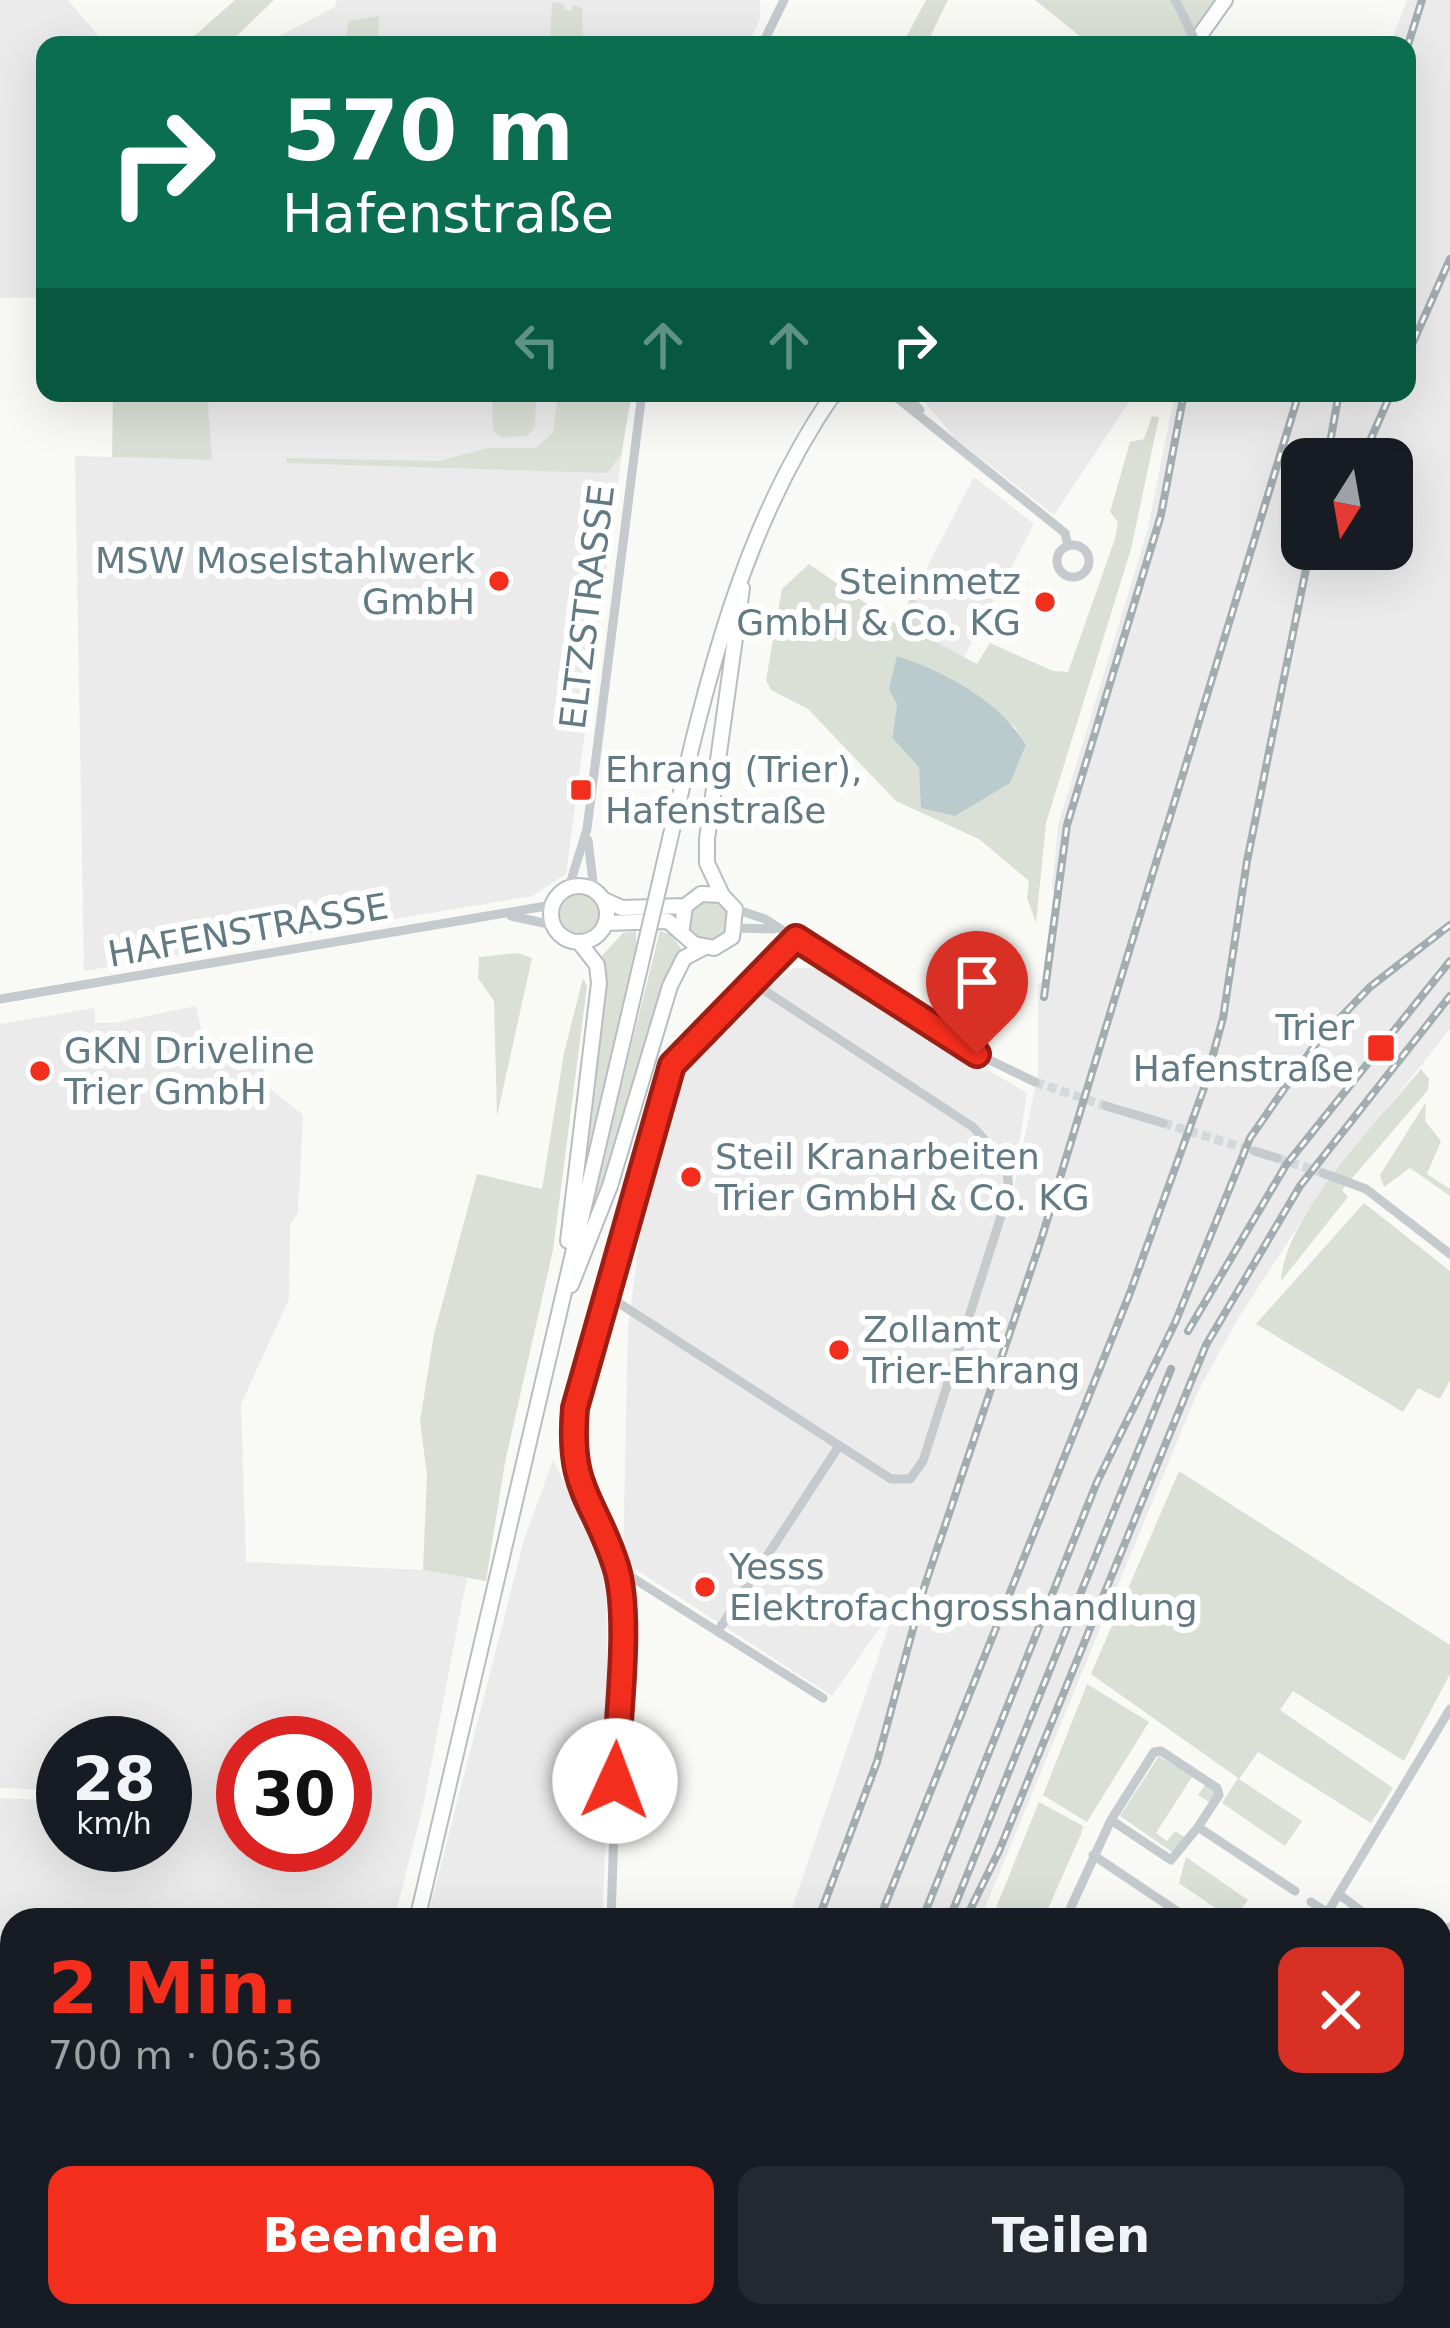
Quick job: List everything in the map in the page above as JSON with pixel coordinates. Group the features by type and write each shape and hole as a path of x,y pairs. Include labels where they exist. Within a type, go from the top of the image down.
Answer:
{"main road":[{"path":"1201,36 1225,0"},
{"path":"420,1908 710,671 745,562 780,484 828,402"},
{"path":"559,1311 593,1238 670,986 684,958 703,948 724,945 737,928 735,909 722,895 707,863 707,839 745,562"},
{"path":"703,948 682,928 651,919 606,923 596,937 579,942 564,938 553,925 552,905 569,887 599,895 622,908 686,906 701,894 722,895"},
{"path":"599,895 606,923"},
{"path":"682,928 686,906"},
{"path":"564,1288 599,983 597,965 579,942"}],"street":[{"path":"766,36 784,0"},
{"path":"1175,0 1191,36"},
{"name":"ELTZSTRASSE","path":"569,887 586,829 641,402"},
{"path":"902,402 1065,533 1068,546"},
{"path":"912,402 940,432"},
{"name":"ELTZSTRASSE","path":"586,829 599,895"},
{"name":"HAFENSTRASSE","path":"0,999 552,905"},
{"path":"735,909 796,938 977,1054 1035,1082"},
{"name":"HAFENSTRASSE","path":"506,914 553,925"},
{"path":"737,928 772,928 796,938"},
{"path":"611,1908 621,1611 617,1568 576,1480 575,1408 672,1065 700,1031 796,938"},
{"path":"608,1296 891,1479 910,1479 918,1471 1010,1191 1006,1164 974,1127 753,983"},
{"path":"1106,1106 1163,1123"},
{"path":"1254,1151 1276,1158"},
{"path":"1323,1172 1366,1189 1450,1254"},
{"path":"718,1631 838,1446"},
{"path":"617,1568 823,1698"},
{"path":"1332,1908 1450,1709"},
{"path":"1070,1908 1111,1820 1154,1752 1161,1751 1217,1788 1219,1795 1171,1860 1111,1820"},
{"path":"1198,1827 1295,1892"},
{"path":"1093,1855 1172,1908"},
{"path":"1340,1895 1357,1908"},
{"path":"1311,1902 1317,1908"}],"shaded area":[{"path":"0,0 68,0 98,36 36,36 36,297 0,298"},
{"path":"235,0 274,0 236,36 194,36"},
{"path":"337,0 760,0 760,18 752,36 279,36 335,7"},
{"path":"926,0 948,0 930,36 907,36"},
{"path":"1035,0 1215,0 1188,36 1080,36"},
{"path":"1407,0 1450,0 1450,1029 1319,1194 1239,1317 1198,1391 985,1908 792,1908 896,1605 832,1696 623,1561 628,1328 645,1195 680,1069 722,1025 794,968 816,968 1027,1093 1007,1220 1038,1075 1038,983 1050,982 1061,893 1052,890 1058,825 1148,528 1173,402 1416,402 1416,36 1393,36"},
{"path":"552,2 564,4 565,10 572,11 573,5 582,8 583,36 550,36"},
{"path":"379,16 378,36 346,36 349,21"},
{"path":"113,402 208,402 212,460 112,457"},
{"path":"208,402 629,402 566,874 532,896 84,971 75,456 211,460"},
{"path":"492,402 536,402 535,428 527,436 502,437 493,431"},
{"path":"557,402 630,402 621,455 607,473 287,463 286,458 439,461 488,448 536,448 553,433"},
{"path":"925,402 1129,402 1054,515 956,439"},
{"path":"1152,416 1159,417 1131,549 1046,823 1036,923 1027,898 1029,881 979,839 896,801 808,709 771,690 766,680 782,589 809,564 896,624 914,592 924,636 977,664 990,643 1053,671 1068,672 1115,539 1118,522 1110,512 1130,442 1144,439","holes":["945,678 1015,727 1026,745 1010,783 945,811 922,808 919,767 892,738 897,705"]},
{"path":"974,477 1034,524 963,659 924,636 914,592"},
{"path":"897,656 970,690 1002,715 1026,745 1010,783 955,816 921,808 919,767 892,738 897,705 889,689"},
{"path":"580,893 595,899 601,914 595,929 580,935 565,929 559,914 565,899"},
{"path":"709,900 723,906 729,920 723,934 709,940 695,934 689,920 695,906"},
{"path":"636,931 577,1206 599,959 623,933"},
{"path":"660,931 672,935 684,953 585,1229"},
{"path":"518,953 532,958 497,1116 494,1001 478,978 479,957"},
{"path":"583,978 587,986 553,1250 505,1462 486,1581 423,1570 427,1475 420,1421 434,1334 477,1174 542,1189 564,1053"},
{"path":"196,1006 205,1046 264,1040 263,1083 303,1115 298,1213 290,1225 289,1299 241,1404 246,1562 423,1570 467,1577 424,1802 397,1908 0,1908 0,1798 36,1800 36,1872 192,1872 192,1716 36,1716 36,1789 0,1788 0,1024 95,1008 95,1023 114,1023"},
{"path":"1421,1069 1429,1079 1428,1090 1342,1190 1348,1197 1281,1281 1286,1255 1316,1198"},
{"path":"1426,1102 1425,1121 1441,1141 1427,1174 1450,1189 1450,1196 1410,1168 1384,1187 1380,1175"},
{"path":"1364,1203 1450,1271 1450,1380 1440,1399 1418,1388 1403,1412 1256,1324"},
{"path":"553,1460 606,1565 608,1789 603,1908 430,1908 524,1540"},
{"path":"1179,1471 1450,1645 1450,1674 1404,1761 1293,1691 1280,1710 1393,1788 1371,1823 1258,1752 1239,1779 1302,1821 1285,1846 1222,1803 1238,1778 1091,1674"},
{"path":"1087,1684 1149,1722 1087,1822 1043,1795"},
{"path":"1159,1756 1212,1788 1215,1794 1209,1802 1198,1795 1205,1785 1192,1777 1156,1833 1167,1841 1175,1831 1186,1838 1172,1852 1120,1816"},
{"path":"1039,1802 1083,1826 1048,1908 996,1908"},
{"path":"1186,1857 1248,1900 1242,1908 1215,1908 1179,1883"}],"tunnel":[{"path":"1035,1082 1106,1106"},
{"path":"1163,1123 1254,1151"},
{"path":"1277,1158 1323,1173"}],"railway":[{"path":"1411,36 1422,0"},
{"path":"1416,336 1450,259"},
{"path":"1044,997 1067,825 1161,515 1182,402"},
{"path":"822,1908 877,1762 924,1588 1042,1237 1296,402"},
{"path":"1331,438 1337,402"},
{"path":"1371,438 1387,402"},
{"path":"884,1908 1130,1293 1204,1088 1223,1018 1247,861 1306,570"},
{"path":"927,1908 1097,1482 1175,1323 1250,1138 1317,1042 1370,987 1450,925"},
{"path":"1188,1331 1286,1165 1450,961"},
{"path":"971,1908 999,1851 1206,1345 1300,1186 1450,996"},
{"path":"954,1908 1171,1369"}],"place":[{"name":"MSW Moselstahlwerk GmbH","path":"499,581"},
{"name":"Steinmetz GmbH & Co. KG","path":"1045,602"},
{"name":"Ehrang (Trier), Hafenstraße","path":"581,790"},
{"name":"Trier Hafenstraße","path":"1381,1048"},
{"name":"GKN Driveline Trier GmbH","path":"40,1071"},
{"name":"Steil Kranarbeiten Trier GmbH & Co. KG","path":"691,1177"},
{"name":"Zollamt Trier-Ehrang","path":"839,1350"},
{"name":"Yesss Elektrofachgrosshandlung","path":"705,1587"}],"route":[{"path":"615,1781 621,1611 617,1568 576,1480 572,1440 575,1408 672,1065 700,1031 778,961 796,938 977,1054"}]}
